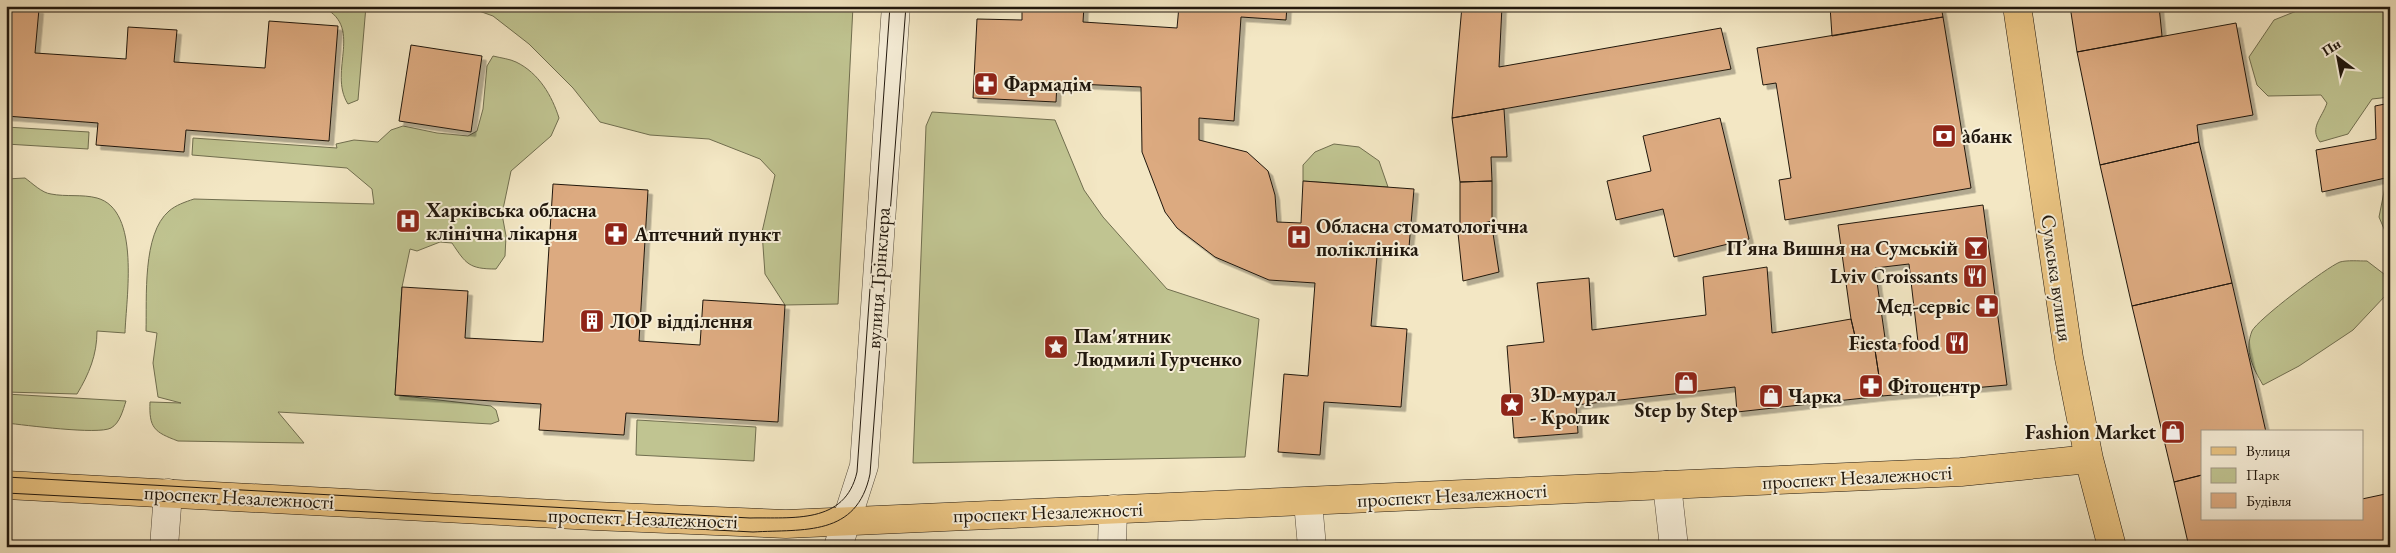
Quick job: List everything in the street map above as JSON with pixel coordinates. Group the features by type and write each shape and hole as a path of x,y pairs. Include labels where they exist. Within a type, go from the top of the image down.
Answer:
{"main road":[{"name":"Сумська вулиця","path":"2017,6 2069,358 2089,459 2112,547"},
{"name":"проспект Незалежності","path":"6,485 594,516 786,524 1961,472 2089,459"}],"street":[{"name":"вулиця Трінклера","path":"838,547 864,466 896,6"},
{"path":"1667,485 1674,547"},
{"path":"164,547 168,493"},
{"path":"1308,502 1312,547"},
{"path":"1112,547 1114,509"}],"green space":[{"path":"320,6 366,6 358,100 348,104 343,91 341,77 344,37 341,25 334,14"},
{"path":"465,6 853,6 838,304 785,305 765,274 762,232 775,175 760,159 709,139 650,135 600,122 573,88 529,44 493,16"},
{"path":"2309,6 2390,6 2390,97 2372,99 2348,134 2320,142 2317,137 2316,127 2327,103 2321,95 2268,96 2257,85 2249,57 2274,20"},
{"path":"493,56 514,61 531,72 544,86 559,118 551,136 511,171 502,214 506,236 505,256 496,269 480,268 469,264 452,243 440,242 417,251 410,249 402,287 395,395 491,406 496,410 499,421 491,424 278,412 304,443 178,441 158,432 152,423 150,402 181,403 158,397 153,363 157,333 146,331 150,250 160,221 169,211 178,205 194,199 374,204 372,189 347,168 192,155 193,138 337,148 336,144 354,140 378,142 391,130 403,126 437,133 468,136 477,131 483,109 487,66"},
{"path":"932,112 1055,120 1084,190 1103,217 1167,289 1259,319 1245,457 913,463 926,126"},
{"path":"6,127 89,132 88,149 6,144"},
{"path":"1334,144 1359,147 1379,161 1388,187 1303,181 1303,165 1315,152"},
{"path":"25,178 48,193 97,198 111,206 120,219 125,237 128,257 128,279 125,333 97,331 96,348 92,364 77,394 6,392 6,179"},
{"path":"2390,181 2390,243 2379,217 2386,182"},
{"path":"2343,261 2367,261 2384,274 2386,295 2353,330 2299,366 2263,385 2253,366 2249,352 2252,331 2257,325 2293,294 2333,266"},
{"path":"6,394 126,401 119,420 111,428 104,430 77,430 6,423"},
{"path":"637,420 756,427 754,461 636,455"}],"building":[{"name":"Обласна стоматологічна поліклініка","path":"1022,6 1084,6 1083,22 1177,28 1179,6 1287,6 1286,20 1241,17 1234,121 1199,118 1199,140 1247,152 1268,171 1275,195 1277,222 1301,223 1303,181 1414,189 1409,247 1378,245 1371,326 1407,329 1401,407 1324,402 1320,455 1278,452 1284,374 1308,376 1315,283 1269,280 1215,257 1177,228 1165,212 1142,152 1141,87 1057,83 1056,102 973,98 977,19 1022,20"},
{"path":"1462,6 1502,6 1499,67 1721,28 1731,69 1452,118"},
{"path":"1830,6 1941,6 1943,17 1832,36"},
{"path":"2070,6 2159,6 2162,36 2077,52"},
{"path":"6,7 39,9 35,53 126,59 128,27 177,30 174,62 265,68 269,21 338,26 329,141 186,130 184,152 96,145 98,123 6,116"},
{"path":"1943,17 1971,188 1785,220 1779,180 1791,178 1776,83 1763,85 1757,48"},
{"path":"2236,23 2253,115 2197,125 2199,142 2100,165 2077,52"},
{"path":"411,45 482,56 471,132 399,121"},
{"path":"2390,103 2390,177 2322,192 2316,150 2376,139 2375,106"},
{"path":"1504,109 1507,157 1491,157 1492,181 1460,182 1452,118"},
{"path":"1720,118 1749,239 1674,257 1663,209 1616,220 1607,181 1651,171 1643,136"},
{"path":"2199,142 2232,283 2132,306 2100,165"},
{"path":"1492,181 1492,221 1460,229 1460,182"},
{"name":"ЛОР відділення","path":"553,184 648,190 639,341 700,345 703,300 785,305 778,422 626,413 624,435 539,430 541,404 395,395 402,287 468,291 465,338 543,342"},
{"path":"1983,205 2007,385 1882,396 1875,350 1858,349 1851,319 1838,225","holes":["1909,264 1918,342 1886,345 1875,268"]},
{"path":"1492,227 1499,272 1463,281 1458,233"},
{"path":"1767,267 1772,333 1851,319 1858,349 1875,350 1882,396 1737,412 1735,387 1576,405 1578,433 1514,438 1507,346 1544,342 1537,283 1589,278 1592,330 1706,315 1703,277"},
{"path":"2232,283 2266,430 2201,430 2201,475 2174,482 2132,306"},
{"path":"2201,475 2201,520 2364,520 2364,499 2390,493 2390,547 2189,547 2174,482"}],"tram line":[{"path":"6,477 750,518 799,517 829,510 841,501 851,489 857,472 890,6"},
{"path":"6,493 753,532 809,529 826,526 841,519 853,509 863,494 870,474 906,6"}],"place":[{"name":"Фармадім","path":"986,84"},
{"name":"а̀банк","path":"1944,136"},
{"name":"Харківська обласна клінічна лікарня","path":"408,221"},
{"name":"Аптечний пункт","path":"616,234"},
{"name":"Обласна стоматологічна поліклініка","path":"1299,237"},
{"name":"П’яна Вишня на Сумській","path":"1976,248"},
{"name":"Lviv Croissants","path":"1975,276"},
{"name":"Мед-сервіс","path":"1987,306"},
{"name":"ЛОР відділення","path":"592,321"},
{"name":"Fiesta food","path":"1957,343"},
{"name":"Пам'ятник Людмилі Гурченко","path":"1056,347"},
{"name":"Step by Step","path":"1686,383"},
{"name":"Фітоцентр","path":"1871,386"},
{"name":"Чарка","path":"1771,396"},
{"name":"3D-мурал - Кролик","path":"1512,405"},
{"name":"Fashion Market","path":"2173,432"}]}
